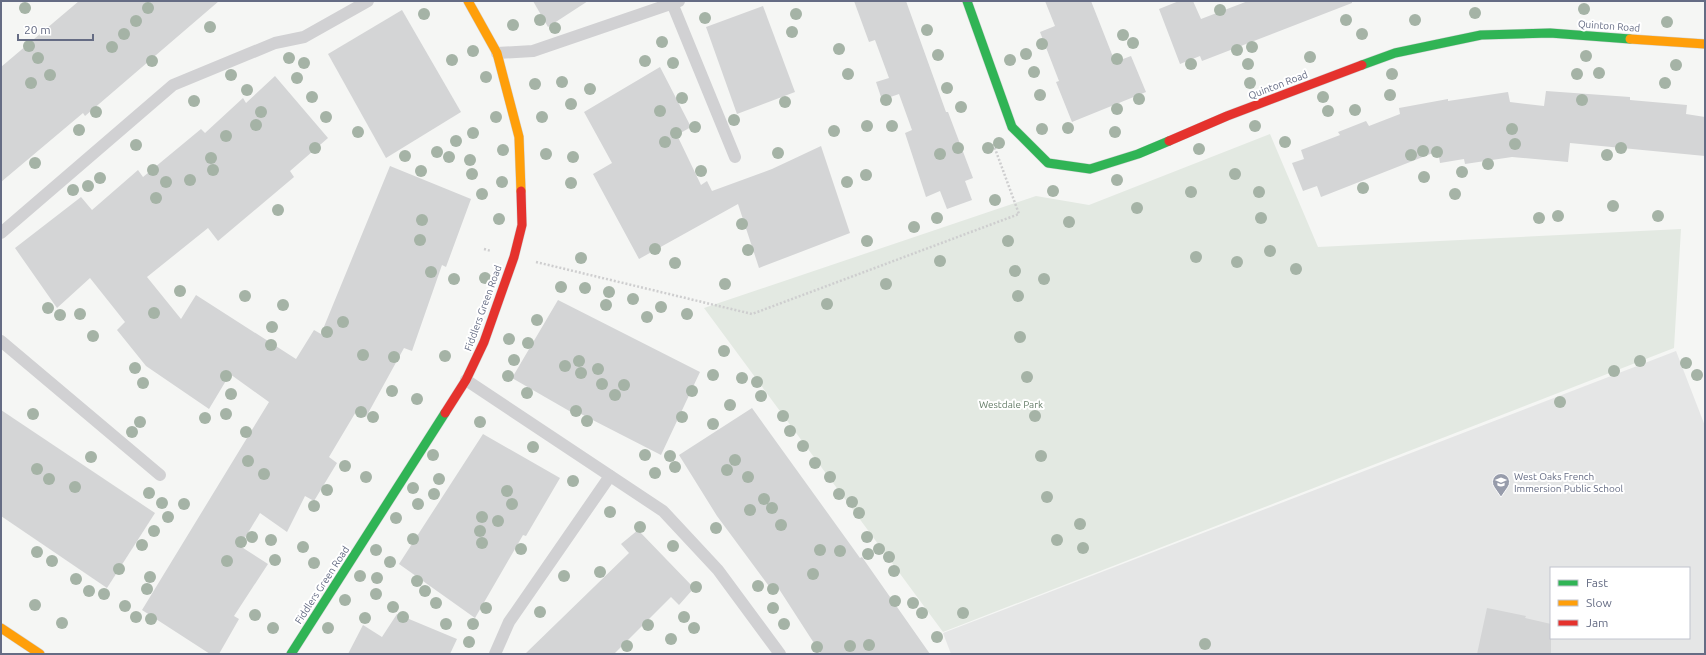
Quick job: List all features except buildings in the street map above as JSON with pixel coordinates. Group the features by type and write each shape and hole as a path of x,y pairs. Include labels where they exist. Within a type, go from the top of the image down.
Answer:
{"street":[{"name":"Fiddlers Green Road","path":"291,654 466,380 484,342 514,257 522,225 519,137 497,53 468,1"},
{"name":"Quinton Road","path":"967,1 1012,127 1048,163 1090,169 1138,154 1227,116 1395,53 1481,34 1550,33 1705,44"},
{"path":"1,628 40,654"}],"lane":[{"path":"1,233 173,85 274,43 304,37 368,1"},
{"path":"497,53 533,51 675,2 735,157"},
{"path":"1,341 160,475"},
{"path":"466,380 663,511 718,570 780,654"},
{"path":"495,654 509,622 610,476"}],"path":[{"path":"484,249 752,314 1019,214 993,142"}],"shaded area":[{"name":"West Oaks French Immersion Public School","path":"1676,351 1705,426 1705,654 951,654 943,633"}],"green space":[{"name":"Westdale Park","path":"1270,134 1318,247 1681,229 1674,348 943,632 704,308 1036,196 1089,205"}],"traffic: fast":[{"path":"967,1 1012,127 1048,163 1090,169 1138,154 1169,141"},
{"path":"1362,65 1395,53 1481,35 1550,33 1630,39"},
{"path":"291,654 445,413"}],"traffic: slow":[{"path":"468,1 497,53 519,137 521,191"},
{"path":"1630,39 1705,44"},
{"path":"1,628 40,654"}],"traffic: jam":[{"path":"1169,141 1227,116 1362,65"},
{"path":"445,413 466,380 484,342 514,257 522,225 521,191"}],"place":[{"name":"West Oaks French Immersion Public School","path":"1501,497"}]}
